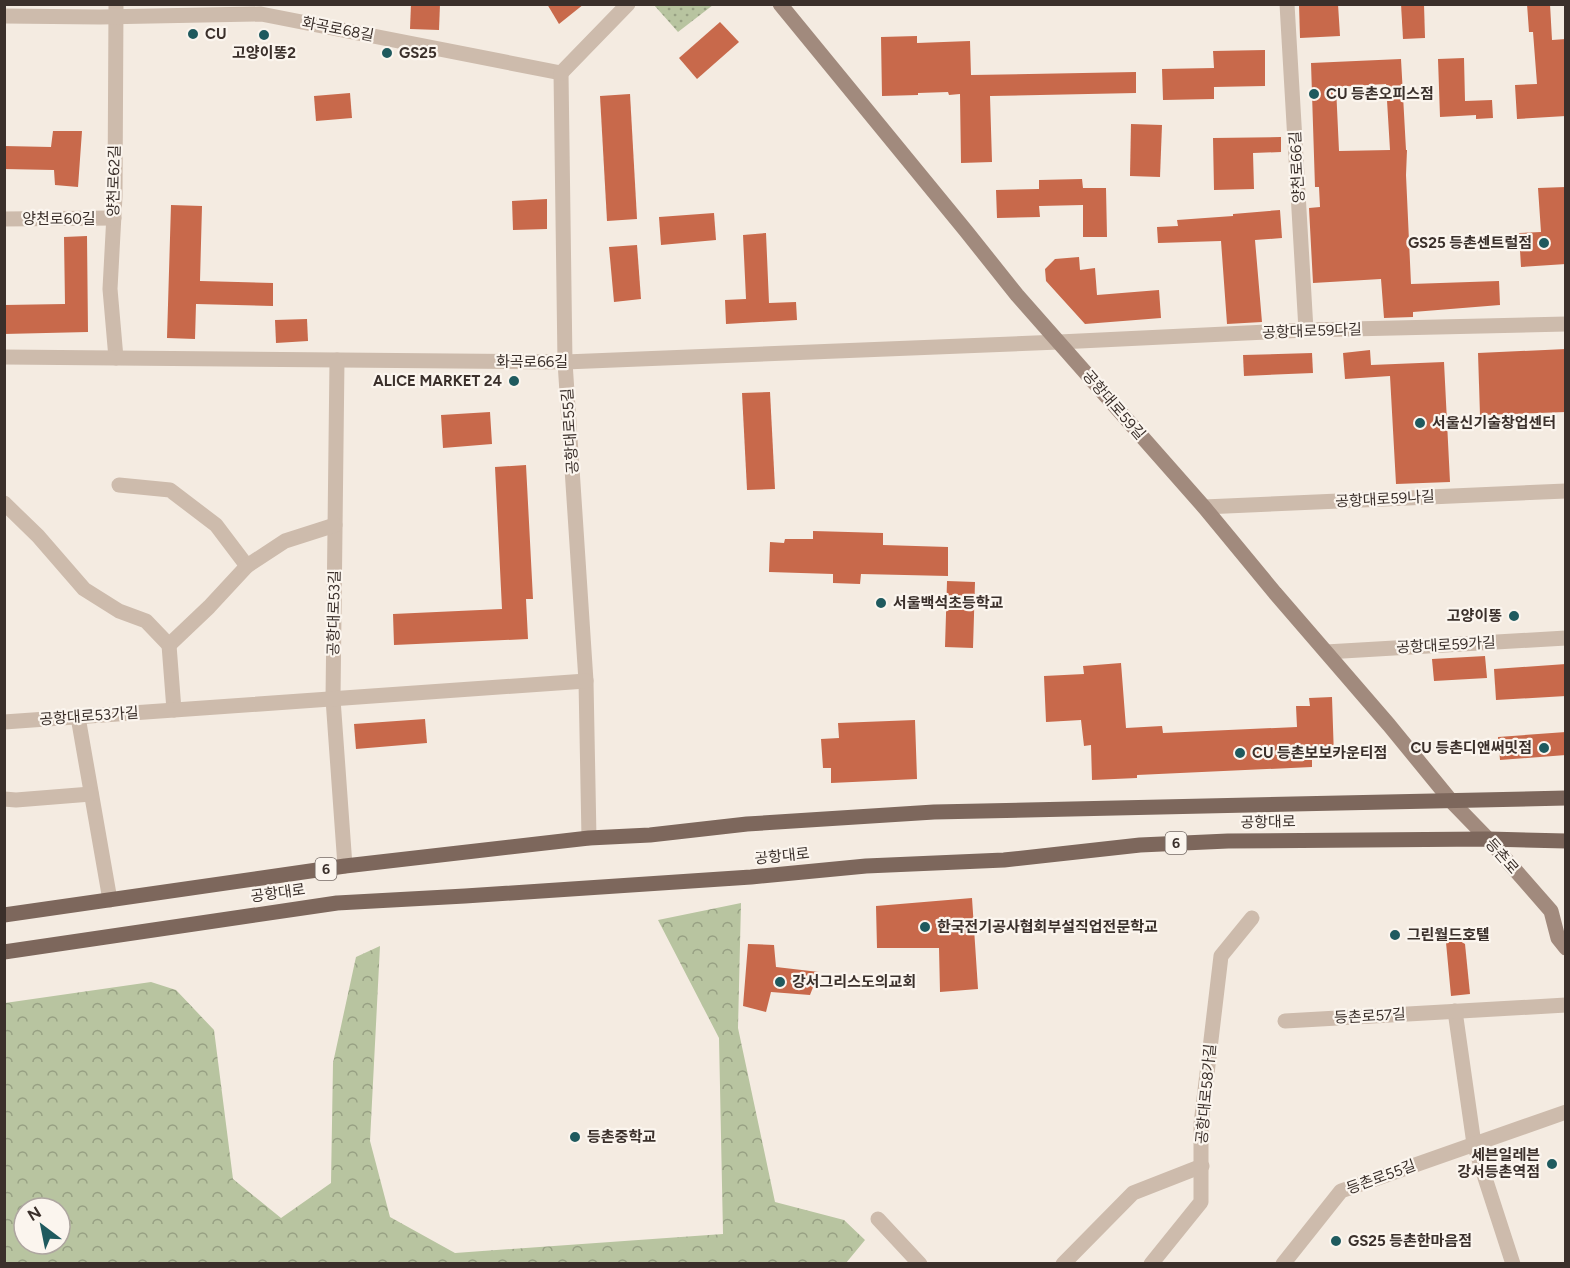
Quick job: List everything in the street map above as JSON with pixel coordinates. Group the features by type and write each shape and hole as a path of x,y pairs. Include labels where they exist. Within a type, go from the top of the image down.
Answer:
{"main road":[{"name":"공항대로59길","path":"780,4 1017,295 1204,507 1452,802"},
{"name":"공항대로","path":"4,915 345,866 589,838 650,835 747,824 934,812 1566,798"},
{"name":"등촌로","path":"1452,802 1551,911 1558,938 1566,948"},
{"name":"공항대로","path":"4,952 337,903 751,877 866,866 1004,860 1140,845 1228,841 1488,839 1566,841"},
{"name":"등촌로","path":"1551,911 1566,917"}],"street":[{"path":"561,73 628,4"},
{"name":"양천로66길","path":"1287,4 1306,330"},
{"name":"화곡로68길","path":"4,16 116,11 261,14 561,73"},
{"name":"양천로62길","path":"116,11 114,219 110,289 116,358"},
{"name":"공항대로55길","path":"561,73 565,362 586,681 589,838"},
{"name":"양천로60길","path":"4,219 114,219"},
{"name":"공항대로59다길","path":"1059,342 1306,330 1566,324"},
{"name":"화곡로66길","path":"4,357 565,362 1059,342"},
{"name":"공항대로53길","path":"337,360 333,699 345,866"},
{"path":"119,485 170,490 216,525 247,566"},
{"name":"공항대로59나길","path":"1204,507 1566,491"},
{"path":"4,503 38,536 84,589 118,610 146,621 168,645 174,710"},
{"path":"168,645 209,607 247,566 285,541 335,525"},
{"name":"공항대로59가길","path":"1326,651 1566,638"},
{"path":"333,699 586,681"},
{"name":"공항대로53가길","path":"4,722 333,699"},
{"path":"78,717 110,900"},
{"path":"4,799 92,794"},
{"name":"공항대로58가길","path":"1151,1263 1201,1202 1200,1124 1221,956 1252,918"},
{"name":"등촌로57길","path":"1285,1021 1566,1005"},
{"path":"1455,1011 1474,1144 1513,1263"},
{"name":"등촌로55길","path":"1283,1263 1341,1191 1566,1112"},
{"path":"1064,1263 1133,1193 1202,1166"},
{"path":"878,1219 920,1263"}],"green space":[{"path":"654,5 713,5 678,32"},
{"path":"741,903 738,1028 775,1202 844,1220 865,1240 846,1263 5,1263 5,1003 151,982 176,990 214,1030 233,1179 281,1218 331,1183 333,1063 356,957 380,946 370,1141 390,1217 455,1253 723,1234 719,1038 658,920"}],"building":[{"path":"411,4 440,4 439,30 410,29"},
{"path":"547,4 584,4 559,24"},
{"path":"1299,4 1338,4 1340,36 1300,38"},
{"path":"1401,4 1424,4 1425,38 1403,39"},
{"path":"1527,4 1550,4 1552,40 1566,39 1566,116 1517,119 1515,85 1537,84 1533,32 1529,32"},
{"path":"720,22 739,42 697,79 679,58"},
{"path":"917,36 917,43 970,41 971,75 1136,72 1136,93 990,96 992,162 961,163 960,94 949,95 948,92 882,96 881,37"},
{"path":"1265,50 1265,86 1214,87 1214,99 1163,100 1162,69 1214,68 1213,51"},
{"path":"1464,58 1465,101 1492,100 1493,118 1476,119 1476,115 1440,117 1438,59"},
{"path":"1401,59 1407,150 1411,284 1499,281 1500,305 1413,312 1413,317 1384,318 1381,279 1313,283 1309,208 1320,207 1319,187 1315,187 1311,63","holes":["1386,84 1390,150 1339,151 1336,87"]},
{"path":"350,93 352,118 316,121 314,96"},
{"path":"630,94 637,219 607,221 600,96"},
{"path":"1131,124 1162,125 1160,177 1130,176"},
{"path":"53,131 82,131 78,187 55,185 54,170 4,169 4,146 51,147"},
{"path":"1281,137 1281,152 1253,153 1254,189 1214,190 1213,138"},
{"path":"1082,179 1083,188 1106,188 1107,237 1083,237 1083,205 1039,206 1040,217 997,218 996,190 1039,189 1039,180"},
{"path":"1566,187 1566,264 1521,267 1519,233 1541,232 1538,188"},
{"path":"547,199 547,229 513,230 512,201"},
{"path":"171,205 202,206 200,281 273,283 273,306 196,304 195,339 167,338"},
{"path":"1280,210 1282,238 1255,240 1262,322 1227,324 1221,241 1158,243 1157,227 1178,226 1177,220"},
{"path":"714,213 716,240 661,245 659,217"},
{"path":"766,233 769,303 796,302 797,320 726,324 725,300 746,299 743,235"},
{"path":"87,236 88,332 4,334 4,305 65,304 64,237"},
{"path":"637,245 641,299 614,302 609,247"},
{"path":"1079,257 1080,270 1095,268 1097,295 1159,290 1161,318 1085,324 1046,281 1045,269 1055,259"},
{"path":"307,319 308,341 276,343 275,320"},
{"name":"서울신기술창업센터","path":"1566,349 1566,412 1480,415 1478,353"},
{"name":"서울신기술창업센터","path":"1370,350 1371,365 1444,362 1450,482 1396,484 1390,376 1345,379 1343,353"},
{"path":"1312,353 1313,373 1244,376 1243,355"},
{"path":"770,392 775,489 747,490 742,393"},
{"path":"490,412 492,444 443,448 441,415"},
{"path":"526,465 533,599 526,599 528,639 394,645 393,614 502,609 495,467"},
{"path":"813,531 883,533 883,545 948,547 948,576 861,574 860,584 833,583 833,574 769,572 770,542 784,543 785,539 813,539"},
{"path":"947,581 975,582 973,648 945,647"},
{"path":"1485,656 1487,678 1434,681 1432,659"},
{"path":"1121,663 1126,728 1162,726 1163,733 1297,727 1296,706 1310,706 1309,698 1332,697 1334,757 1312,758 1312,767 1137,775 1137,778 1092,780 1091,745 1084,746 1081,720 1046,722 1044,676 1084,674 1083,666"},
{"path":"1566,664 1566,696 1496,700 1494,669"},
{"path":"425,719 427,743 356,749 354,724"},
{"path":"915,720 917,779 831,783 831,768 823,768 821,739 839,738 838,723"},
{"path":"1566,732 1566,755 1500,760 1498,737"},
{"name":"한국전기공사협회부설직업전문학교","path":"972,898 978,989 940,992 939,948 877,948 876,906"},
{"path":"1445,932 1465,944 1470,994 1451,996"},
{"name":"강서그리스도의교회","path":"748,944 774,945 776,967 819,972 810,995 771,992 766,1012 743,1006"}],"place":[{"name":"CU","path":"193,34"},
{"name":"고양이똥2","path":"264,35"},
{"name":"GS25","path":"387,53"},
{"name":"CU 등촌오피스점","path":"1314,94"},
{"name":"GS25 등촌센트럴점","path":"1544,243"},
{"name":"ALICE MARKET 24","path":"514,381"},
{"name":"서울신기술창업센터","path":"1420,423"},
{"name":"서울백석초등학교","path":"881,603"},
{"name":"고양이똥","path":"1514,616"},
{"name":"CU 등촌디앤써밋점","path":"1544,748"},
{"name":"CU 등촌보보카운티점","path":"1240,753"},
{"name":"한국전기공사협회부설직업전문학교","path":"925,927"},
{"name":"그린월드호텔","path":"1395,935"},
{"name":"강서그리스도의교회","path":"780,982"},
{"name":"등촌중학교","path":"575,1137"},
{"name":"세븐일레븐 강서등촌역점","path":"1552,1164"},
{"name":"GS25 등촌한마음점","path":"1336,1241"}]}
